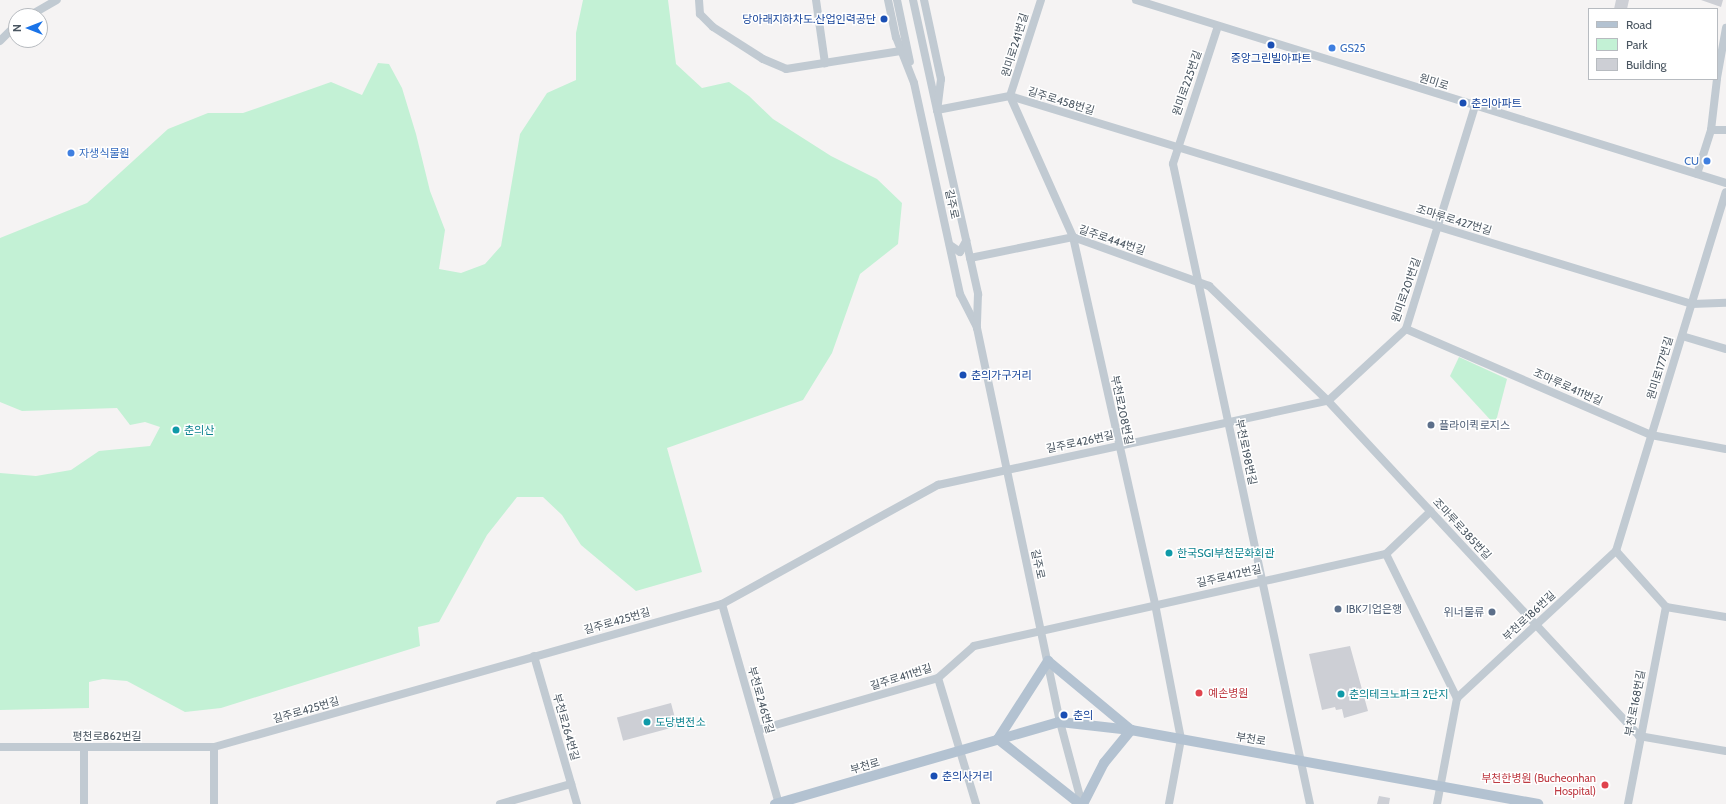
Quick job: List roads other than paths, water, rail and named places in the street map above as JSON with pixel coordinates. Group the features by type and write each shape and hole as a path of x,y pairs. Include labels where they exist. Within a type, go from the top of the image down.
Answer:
{"main road":[{"path":"1048,661 1131,730 1104,763 1082,804 998,739 1048,661"},
{"name":"부천로","path":"778,804 1060,722 1131,730 1538,804"}],"street":[{"path":"43,8 57,0"},
{"path":"699,0 700,12 707,21 773,64 793,69 901,51"},
{"path":"816,0 825,63"},
{"name":"길주로","path":"888,0 901,51 914,83"},
{"name":"길주로","path":"897,0 960,294 977,328"},
{"name":"길주로","path":"913,0 978,294 977,328 1060,722 1082,804"},
{"name":"길주로","path":"924,0 941,79 937,110"},
{"name":"원미로241번길","path":"1010,96 1040,0"},
{"name":"원미로","path":"1136,0 1726,183"},
{"name":"원미로225번길","path":"1177,148 1218,26"},
{"path":"1718,72 1726,28"},
{"path":"0,41 8,33"},
{"path":"1697,174 1711,130 1717,80"},
{"name":"길주로458번길","path":"937,110 1010,96 1177,148"},
{"name":"부천로208번길","path":"1010,96 1073,237 1155,604 1181,739"},
{"name":"원미로201번길","path":"1328,401 1406,329 1439,227 1475,106"},
{"path":"1711,130 1726,130"},
{"name":"조마루로427번길","path":"1177,148 1692,304 1726,303"},
{"name":"부천로198번길","path":"1177,148 1173,164 1310,804"},
{"name":"원미로177번길","path":"1616,551 1726,192"},
{"name":"길주로444번길","path":"970,258 1073,237 1198,282"},
{"path":"949,243 954,251 960,252 966,240"},
{"name":"조마루로385번길","path":"1198,282 1209,286 1328,401 1639,736"},
{"name":"조마루로411번길","path":"1406,329 1651,435 1726,449"},
{"path":"1682,336 1726,349"},
{"path":"1228,422 1328,401"},
{"name":"길주로426번길","path":"1007,468 1228,422"},
{"name":"길주로425번길","path":"214,747 722,604 938,485 1007,468"},
{"path":"1430,511 1386,554 1457,698 1437,804"},
{"path":"1616,551 1666,607 1726,617"},
{"name":"부천로186번길","path":"1457,698 1616,551"},
{"name":"길주로412번길","path":"1041,631 1262,580 1386,554"},
{"name":"부천로246번길","path":"722,604 778,804"},
{"name":"부천로168번길","path":"1628,804 1639,736 1666,607"},
{"name":"길주로411번길","path":"758,730 938,678 974,646 1041,631"},
{"name":"부천로264번길","path":"534,656 577,804"},
{"path":"938,678 961,750 976,804"},
{"path":"1639,736 1726,752"},
{"path":"1169,804 1181,739"},
{"name":"평천로862번길","path":"0,747 214,747"},
{"path":"84,747 84,804"},
{"path":"214,747 214,804"},
{"path":"500,804 571,784"}],"place":[{"name":"당아래지하차도.산업인력공단","path":"884,19"},
{"name":"중앙그린빌아파트","path":"1271,45"},
{"name":"GS25","path":"1332,48"},
{"name":"춘의아파트","path":"1463,103"},
{"name":"자생식물원","path":"71,153"},
{"name":"CU","path":"1707,161"},
{"name":"춘의가구거리","path":"963,375"},
{"name":"플라이퀵로지스","path":"1431,425"},
{"name":"춘의산","path":"176,430"},
{"name":"한국SGI부천문화회관","path":"1169,553"},
{"name":"IBK기업은행","path":"1338,609"},
{"name":"위너물류","path":"1492,612"},
{"name":"예손병원","path":"1199,693"},
{"name":"춘의테크노파크 2단지","path":"1341,694"},
{"name":"춘의","path":"1064,715"},
{"name":"도당변전소","path":"647,722"},
{"name":"춘의사거리","path":"934,776"},
{"name":"부천한병원 (Bucheonhan Hospital)","path":"1605,785"}]}
